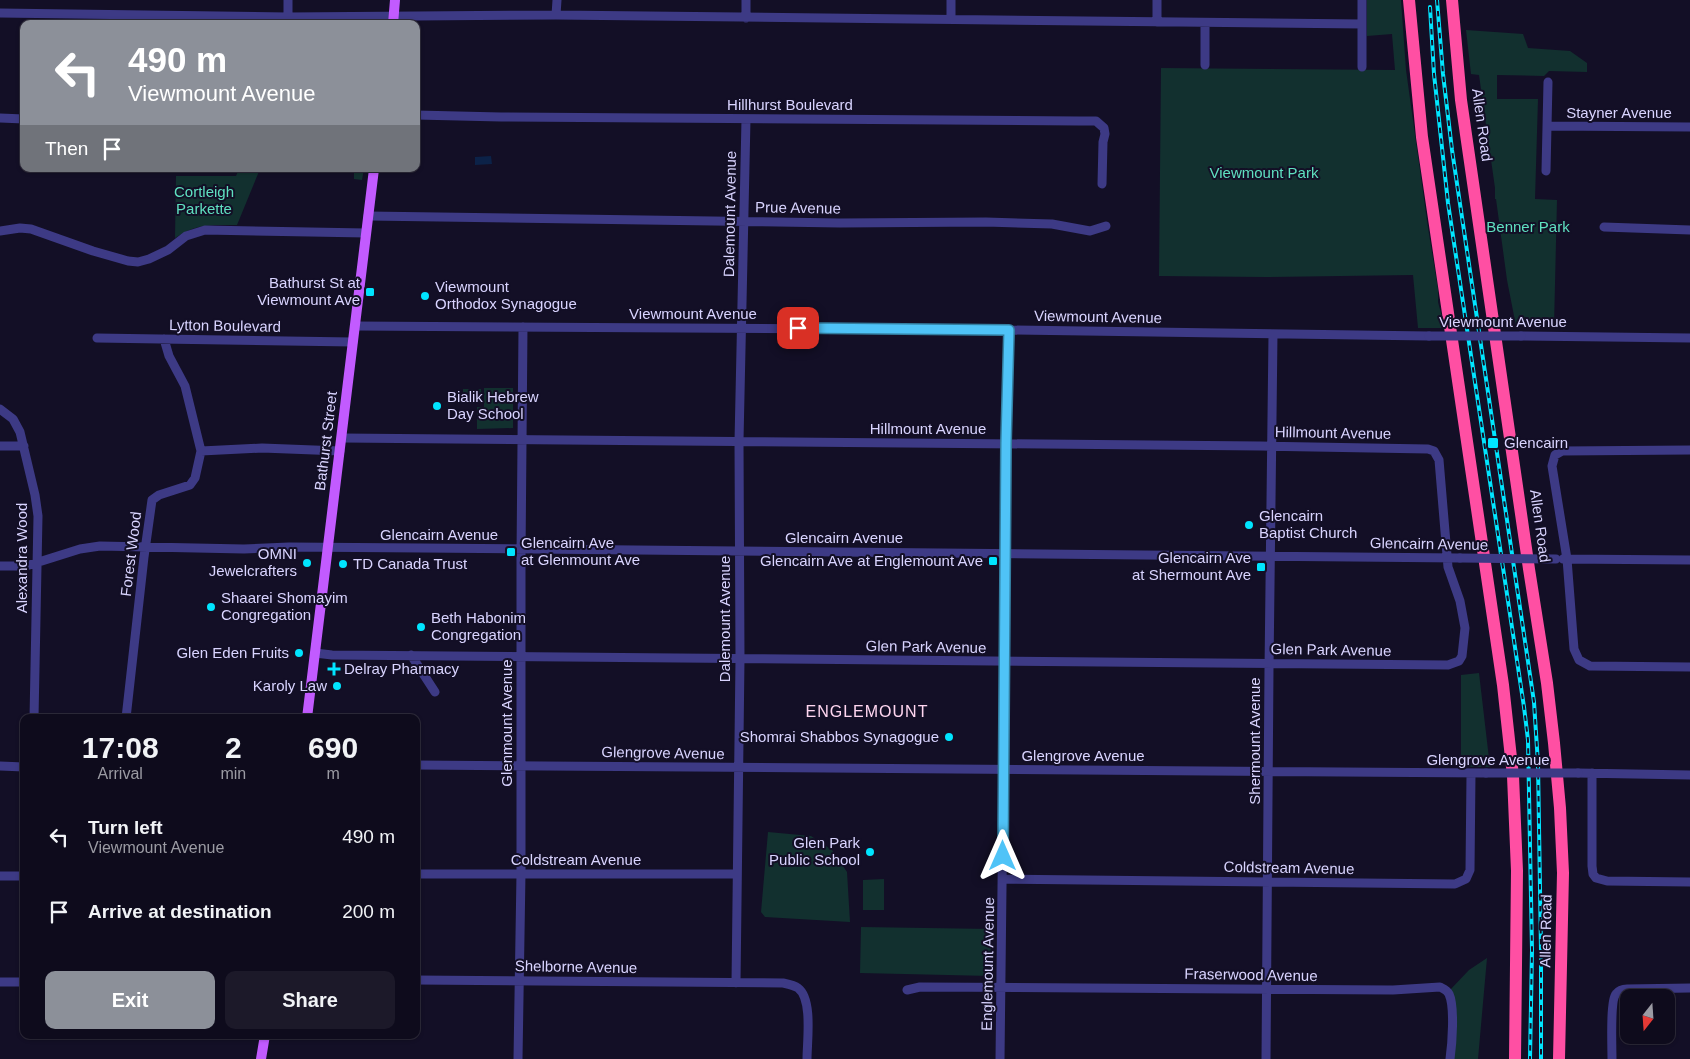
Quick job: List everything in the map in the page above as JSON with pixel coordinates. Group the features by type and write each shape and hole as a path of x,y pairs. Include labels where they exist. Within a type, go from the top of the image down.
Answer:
{"highway":[{"name":"Allen Road","path":"1409,0 1422,137 1504,685 1514,785 1517,871 1515,1059"},
{"name":"Allen Road","path":"1452,0 1461,100 1547,682 1554,743 1563,873 1560,1059"},
{"path":"1508,1059 1517,962"}],"main road":[{"path":"393,20 395,0"},
{"name":"Bathurst Street","path":"307,714 374,172"},
{"path":"261,1059 264,1039"}],"street":[{"path":"288,0 288,17"},
{"path":"556,0 556,16"},
{"path":"746,0 746,18"},
{"path":"951,0 951,19"},
{"path":"1157,0 1157,22"},
{"path":"1362,0 1362,67"},
{"path":"0,12 393,20 556,16 1362,24"},
{"path":"1205,23 1205,66"},
{"path":"1546,171 1548,82"},
{"name":"Hillhurst Boulevard","path":"420,115 746,119 1093,120 1102,125 1105,130 1102,184"},
{"path":"0,118 20,119"},
{"name":"Dalemount Avenue","path":"736,983 740,658 740,328 746,119"},
{"name":"Stayner Avenue","path":"1548,126 1690,127"},
{"name":"Prue Avenue","path":"368,216 1052,224 1090,231 1106,226"},
{"path":"1604,227 1690,230"},
{"path":"0,231 20,228 31,229 93,251 138,262 150,259 168,250 186,236 205,230 366,233"},
{"name":"Viewmount Avenue","path":"356,326 1009,330 1690,338"},
{"name":"Glenmount Avenue","path":"518,1059 523,327"},
{"name":"Englemount Avenue","path":"1000,1059 1006,443 1009,330"},
{"name":"Shermount Avenue","path":"1266,1059 1273,334"},
{"name":"Lytton Boulevard","path":"97,338 353,342"},
{"name":"Forest Wood","path":"126,714 152,500 159,495 190,485 195,478 201,451 185,386 169,356 164,339"},
{"name":"Alexandra Wood","path":"0,409 13,419 18,427 24,446 38,516 34,714"},
{"name":"Hillmount Avenue","path":"342,438 1424,448 1434,451 1439,460 1447,558"},
{"path":"0,446 24,446"},
{"path":"201,451 262,448 340,451"},
{"path":"1690,450 1569,450 1555,455 1552,466 1567,559 1574,649 1579,660 1590,666 1690,667"},
{"name":"Glencairn Avenue","path":"0,566 18,567 89,548 109,546 244,549 521,549 1690,560"},
{"name":"Glen Park Avenue","path":"315,653 410,656 1448,665 1459,661 1462,656 1465,628 1460,601 1450,575 1447,558"},
{"path":"410,656 435,692"},
{"name":"Glengrove Avenue","path":"420,765 1004,770 1269,770 1471,774 1690,774"},
{"path":"0,766 20,767"},
{"path":"1592,773 1592,866 1593,874 1596,878 1607,881 1690,882"},
{"name":"Coldstream Avenue","path":"1003,879 1456,884 1466,880 1470,870 1471,774"},
{"name":"Coldstream Avenue","path":"420,874 736,874"},
{"path":"0,876 20,876"},
{"name":"Shelborne Avenue","path":"420,980 736,983"},
{"path":"0,982 20,982"},
{"path":"736,983 783,983 799,989 805,996 807,1006 807,1059"},
{"name":"Fraserwood Avenue","path":"907,990 920,987 1267,990 1393,990 1440,987 1446,990 1450,996 1452,1043 1450,1059"},
{"path":"1612,1059 1613,1003 1616,993 1627,989 1690,988"}],"green space":[{"name":"Viewmount Park","path":"1367,0 1401,0 1406,70 1438,289 1438,302 1445,328 1418,328 1413,275 1159,276 1161,68 1395,70 1392,34 1367,36"},
{"name":"Benner Park","path":"1466,30 1523,34 1528,48 1570,51 1587,63 1587,72 1549,71 1544,76 1497,75 1497,99 1538,99 1535,199 1557,200 1554,326 1516,326 1495,199 1479,75 1471,74"},
{"name":"Cortleigh Parkette","path":"238,172 259,172 237,225 198,227 175,238 176,176 236,176"},
{"path":"354,172 363,172 362,180 354,179"},
{"path":"484,388 513,388 513,428 477,429 477,407 484,407"},
{"path":"463,389 481,389 482,401 466,402 463,398"},
{"path":"1479,673 1490,767 1461,767 1461,675"},
{"path":"768,832 811,836 832,850 847,872 850,922 765,917 761,912"},
{"path":"884,879 884,910 863,910 863,880"},
{"path":"861,927 991,929 991,976 860,973"},
{"path":"1487,958 1478,1059 1453,1059 1450,990 1469,970"}],"water":[{"path":"491,156 492,164 475,165 475,157"}],"railway":[{"path":"1437,0 1452,150 1534,702 1538,764 1541,1059"},
{"path":"1430,7 1434,74 1448,203 1528,740 1532,950 1530,1059"}],"place":[{"name":"Bathurst St at Viewmount Ave","path":"370,292"},
{"name":"Viewmount Orthodox Synagogue","path":"425,296"},
{"name":"Bialik Hebrew Day School","path":"437,406"},
{"name":"Glencairn","path":"1493,443"},
{"name":"Glencairn Baptist Church","path":"1249,525"},
{"name":"Glencairn Ave at Glenmount Ave","path":"511,552"},
{"name":"Glencairn Ave at Englemount Ave","path":"993,561"},
{"name":"OMNI Jewelcrafters","path":"307,563"},
{"name":"TD Canada Trust","path":"343,564"},
{"name":"Glencairn Ave at Shermount Ave","path":"1261,567"},
{"name":"Shaarei Shomayim Congregation","path":"211,607"},
{"name":"Beth Habonim Congregation","path":"421,627"},
{"name":"Glen Eden Fruits","path":"299,653"},
{"name":"Delray Pharmacy","path":"334,669"},
{"name":"Karoly Law","path":"337,686"},
{"name":"Shomrai Shabbos Synagogue","path":"949,737"},
{"name":"Glen Park Public School","path":"870,852"}],"district":[{"name":"ENGLEMOUNT","path":"867,711"}],"route":[{"path":"798,328 1009,330 1006,443 1003,856"}]}
